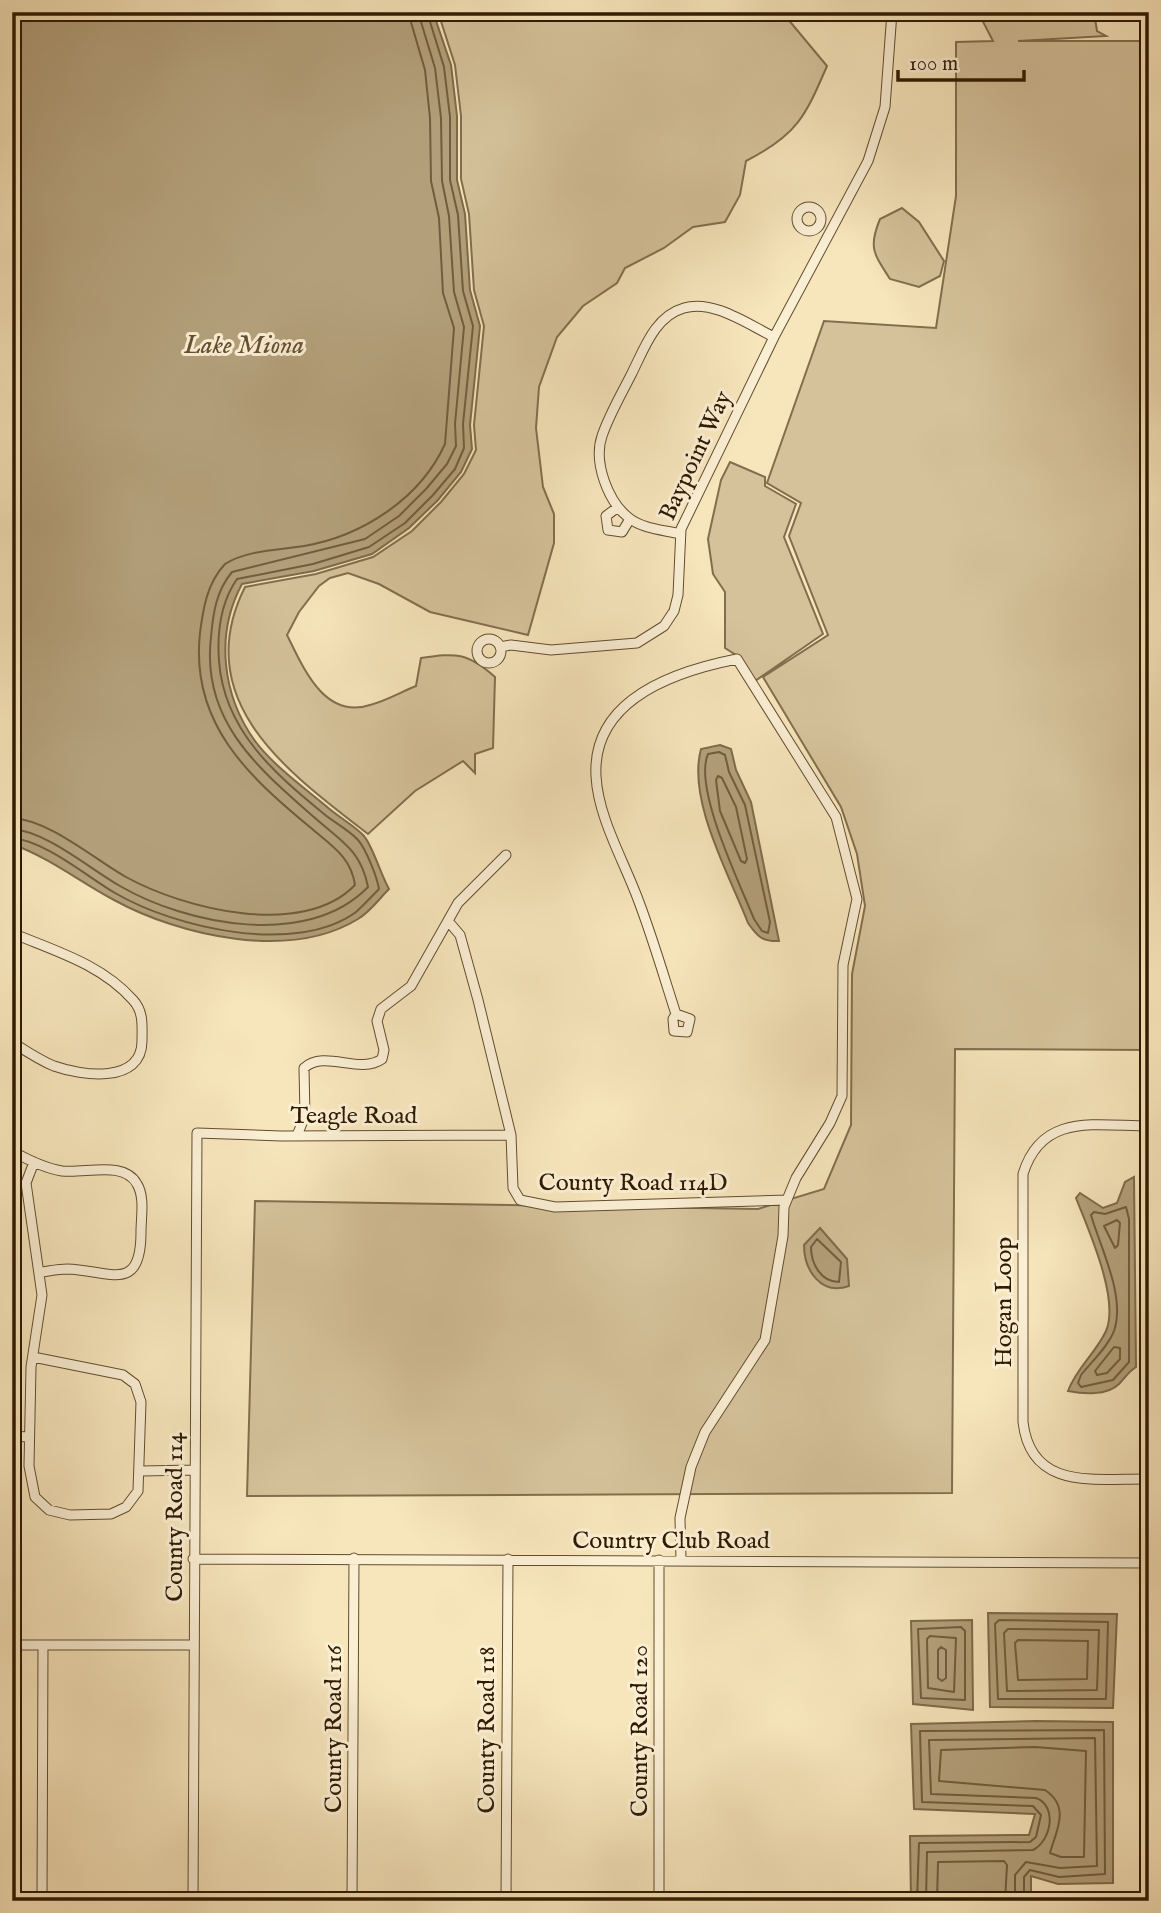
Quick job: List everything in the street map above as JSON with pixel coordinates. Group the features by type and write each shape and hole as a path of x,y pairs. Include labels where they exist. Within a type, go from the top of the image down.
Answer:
{"street":[{"name":"Baypoint Way","path":"500,647 511,645 551,650 638,643 664,626 674,611 678,595 680,534 774,337 829,231 857,186 878,135 885,107 892,12"},
{"path":"818,226 829,231"},
{"path":"680,534 645,526 630,519 618,506 608,489 600,464 601,438 642,354 662,321 684,307 716,310 774,337"},
{"path":"618,506 606,516 608,530 622,532 630,519"},
{"path":"676,1014 639,901 611,836 596,777 598,748 607,726 655,683 695,667 737,659 836,817 857,900 843,965 842,1096 787,1200 765,1340 705,1432 691,1467 680,1518 681,1560"},
{"path":"298,1133 305,1116 304,1068 316,1062 368,1064 382,1059 384,1050 377,1017 415,980 458,903 506,855"},
{"name":"County Road 114D","path":"448,921 460,935 511,1135 511,1179 514,1194 533,1205 555,1207 787,1200"},
{"path":"12,933 90,966 133,1000 142,1022 140,1055 127,1069 117,1072 92,1073 64,1069 12,1042"},
{"name":"Hogan Loop","path":"1149,1126 1074,1125 1055,1131 1039,1142 1029,1156 1023,1174 1023,1422 1025,1439 1033,1454 1056,1474 1073,1478 1149,1479"},
{"name":"Teagle Road","path":"197,1133 511,1135"},
{"name":"County Road 114","path":"193,1901 197,1133"},
{"path":"12,1151 62,1171 121,1171 135,1180 141,1195 141,1250 136,1266 128,1273 111,1276 65,1269 41,1272"},
{"path":"33,1357 129,1378 141,1402 141,1471 138,1491 119,1512 102,1516 60,1514 49,1510 36,1497 28,1437 33,1357 42,1312 41,1272 26,1183 34,1162"},
{"path":"12,1436 28,1437"},
{"path":"141,1471 194,1470"},
{"name":"County Road 116","path":"352,1901 354,1558"},
{"name":"Country Club Road","path":"193,1559 1149,1563"},
{"name":"County Road 118","path":"506,1901 508,1559"},
{"name":"County Road 120","path":"659,1560 659,1901"},
{"path":"12,1645 193,1645"},
{"path":"41,1901 43,1645"}],"shaded area":[{"path":"438,12 782,12 827,66 797,123 777,142 746,161 740,195 725,222 693,227 664,248 625,268 617,283 583,306 557,337 539,387 536,428 543,487 554,514 554,543 528,635 430,612 379,584 348,573 330,578 319,586 299,612 287,635 317,688 340,705 354,708 370,705 416,686 421,658 461,656 477,663 495,677 493,748 475,754 475,773 463,761 415,791 368,834 307,786 279,759 256,730 238,699 229,665 231,628 245,587 316,574 373,557 412,531 464,474 476,450 474,425 484,326 474,290 469,214 461,179 461,116 455,65"},
{"path":"978,12 1094,12 1097,31 1106,36 1018,41 1149,41 1149,1050 955,1049 952,1493 247,1496 255,1201 758,1209 824,1189 851,1125 852,974 865,906 857,854 841,807 763,677 828,635 789,536 801,503 767,483 824,321 936,328 956,196 956,42 993,41"},
{"path":"902,208 919,222 944,261 940,276 919,287 890,279 874,250 874,237 880,219"},
{"path":"730,462 765,477 765,486 796,504 784,537 823,634 755,681 739,657 725,648 725,592 713,574 708,539 721,480"}],"water":[{"name":"Lake Miona","path":"12,12 433,12 451,65 457,116 457,180 465,214 470,290 480,326 470,425 472,449 461,472 438,500 409,528 372,554 314,571 242,584 228,623 226,664 229,684 244,723 270,759 364,836 389,889 358,919 331,932 300,939 268,941 202,933 141,913 39,856 12,844"},
{"path":"720,745 731,749 736,770 751,802 779,941 760,937 748,923 705,814 698,769 701,749"},
{"path":"1134,1177 1136,1367 1108,1391 1068,1391 1102,1339 1109,1317 1109,1301 1101,1264 1076,1198 1080,1193 1103,1208 1117,1203 1125,1182"},
{"path":"820,1228 847,1259 849,1286 830,1287 822,1284 811,1272 804,1245"},
{"path":"988,1613 1117,1614 1113,1708 990,1707"},
{"path":"972,1620 973,1710 913,1704 911,1621"},
{"path":"1113,1722 1113,1883 1058,1884 1031,1876 1031,1901 911,1901 910,1836 1029,1835 1035,1814 914,1809 911,1724"}]}
